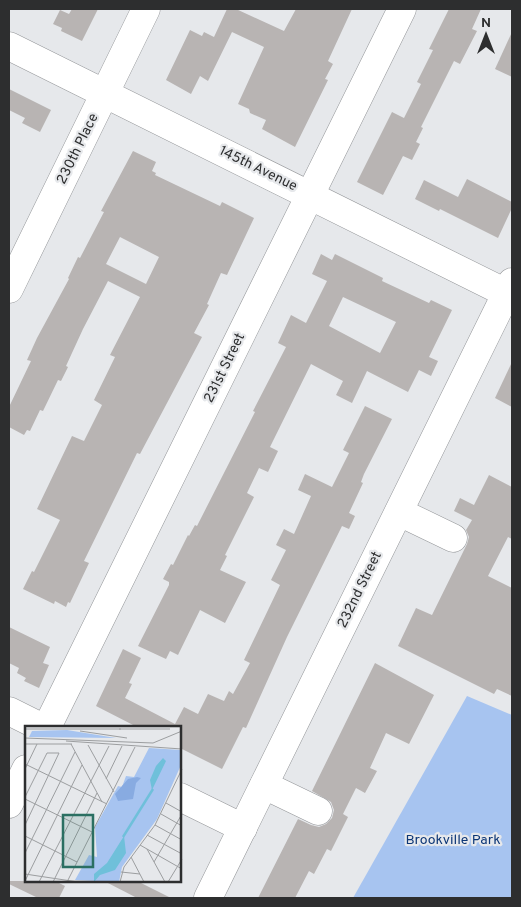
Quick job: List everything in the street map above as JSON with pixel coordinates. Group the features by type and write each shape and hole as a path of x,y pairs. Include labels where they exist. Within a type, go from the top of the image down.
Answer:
{"street":[{"name":"230th Place","path":"9,289 146,9"},
{"name":"231st Street","path":"47,726 402,9"},
{"name":"145th Avenue","path":"9,46 310,195 509,288"},
{"name":"232nd Street","path":"208,898 509,288"},
{"path":"399,512 452,538"},
{"path":"9,711 39,726"},
{"path":"9,804 25,770"},
{"path":"264,785 318,811"},
{"path":"181,797 243,828"}],"green space":[{"name":"Brookville Park","path":"467,696 512,715 512,898 353,898"}],"building":[{"path":"72,9 98,9 82,41 61,31 62,28 53,24 60,10 69,14"},
{"path":"227,9 236,9 284,31 296,9 352,9 328,61 333,64 325,79 328,80 295,147 262,129 266,120 250,113 249,109 238,104 264,47 232,32 208,81 200,76 191,94 166,80 190,30 202,36 204,32 214,37"},
{"path":"449,9 481,9 472,29 477,31 460,64 454,61 421,127 423,128 416,142 420,144 412,160 403,156 383,195 357,182 392,112 404,118 421,84 417,82 433,50 429,49"},
{"path":"512,32 512,77 495,69"},
{"path":"9,89 51,110 40,132 22,123 25,118 9,110"},
{"path":"133,151 156,162 152,171 156,173 155,175 220,206 222,202 254,218 227,275 221,273 207,304 209,305 194,333 202,337 140,454 137,453 84,561 89,563 70,603 68,602 66,607 55,601 54,604 23,589 32,571 34,572 60,520 37,509 72,436 84,441 102,405 94,400 115,357 110,355 140,297 108,281 83,329 61,381 58,380 43,411 40,410 30,431 27,430 24,435 9,427 9,407 31,361 27,360 37,338 69,279 78,257 80,258 104,212 101,211","holes":["120,237 159,257 146,284 106,264"]},
{"path":"467,179 512,202 512,208 498,238 440,209 439,211 415,199 424,180 458,197"},
{"path":"321,254 332,260 335,254 383,278 382,281 429,303 431,300 452,310 429,357 438,361 431,376 419,370 408,392 367,371 352,403 336,395 343,381 311,364 270,447 278,451 268,472 259,468 247,493 254,497 225,555 227,556 220,570 246,582 225,623 200,610 178,655 170,651 166,659 138,646 169,585 169,582 163,579 171,564 173,565 188,535 195,525 197,526 255,412 253,411 286,347 278,343 291,315 306,323 327,281 312,274","holes":["343,297 396,322 380,353 329,326"]},
{"path":"512,362 512,407 495,398"},
{"path":"365,406 392,419 364,474 361,482 363,483 349,513 355,516 349,529 342,526 287,637 246,728 243,727 222,769 181,748 181,726 135,726 96,706 123,649 141,658 129,683 132,684 125,698 175,724 184,707 198,714 208,694 224,701 229,691 233,694 250,663 244,660 280,585 271,580 286,550 276,545 284,529 294,534 311,496 298,490 305,474 332,487 349,453 343,450"},
{"path":"489,475 512,487 512,539 508,537 488,576 512,588 512,696 497,689 494,694 398,646 416,608 432,615 469,537 466,530 472,520 454,511 460,498 474,505"},
{"path":"9,627 50,647 43,663 49,665 39,688 24,681 26,678 17,673 19,668 9,663"},
{"path":"375,663 434,695 409,744 386,733 370,768 377,771 365,793 356,788 343,814 348,817 331,851 327,849 314,874 309,871 295,898 258,898 298,819 319,827 326,824 332,818 334,810 331,802 312,791"},
{"path":"9,881 57,882 65,886 59,898 38,898 9,884"},
{"path":"106,882 139,882 171,898 137,898"}]}
